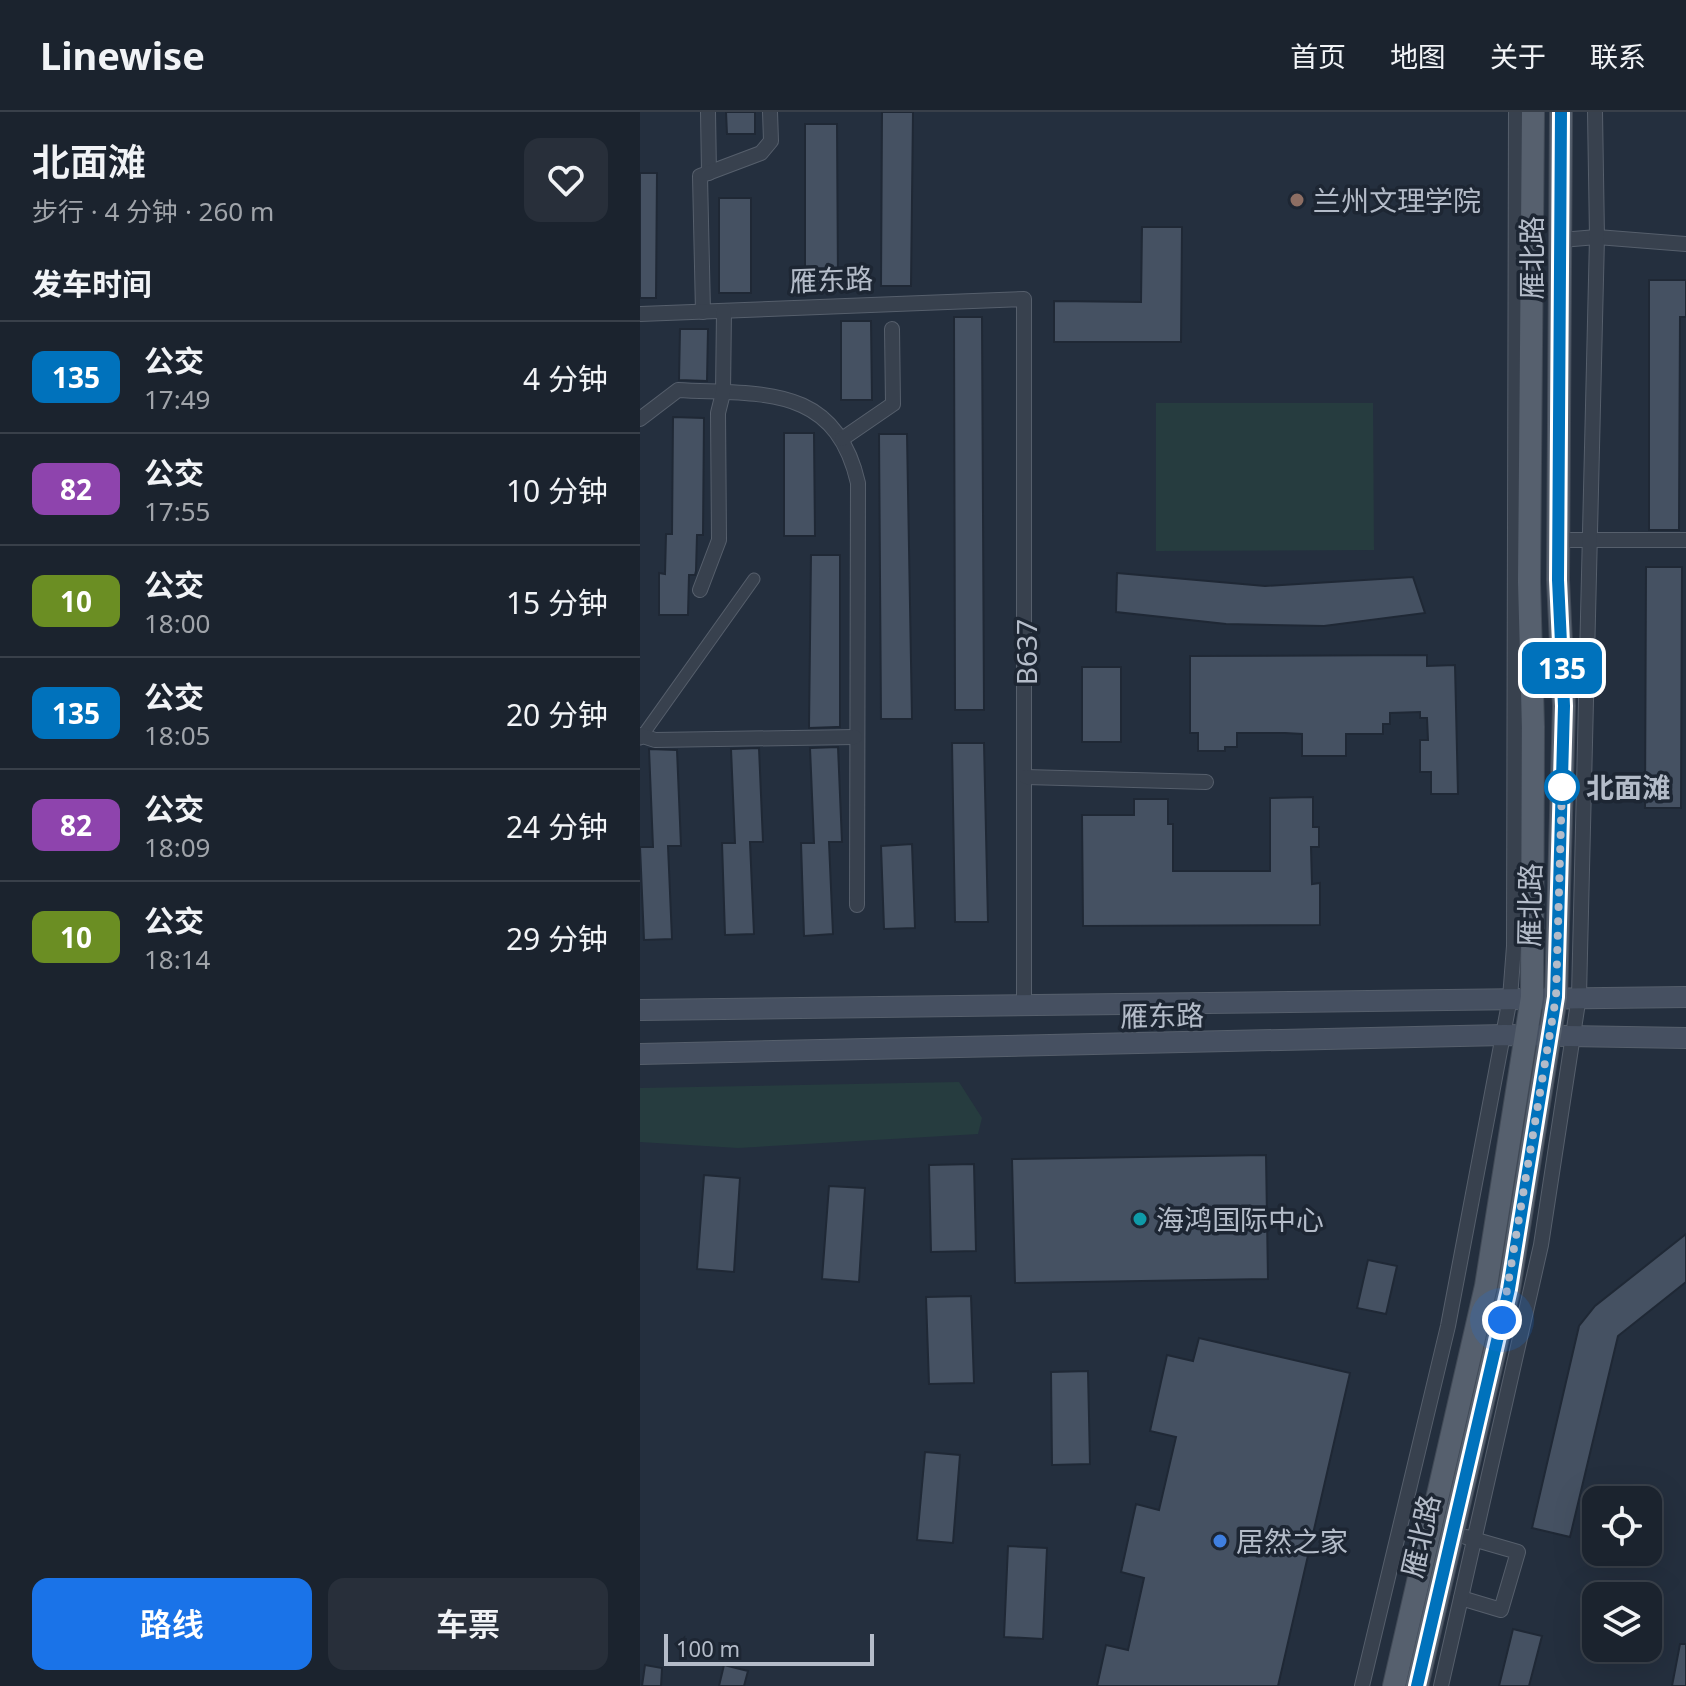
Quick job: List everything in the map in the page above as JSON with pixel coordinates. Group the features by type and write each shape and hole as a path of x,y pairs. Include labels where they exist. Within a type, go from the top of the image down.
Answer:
{"main road":[{"name":"雁北路","path":"1417,1686 1509,1289 1539,1037 1521,997 1533,727 1529,566 1533,112"},
{"name":"雁北路","path":"1394,1686 1486,1286 1539,1037 1568,996 1558,540 1561,112"},
{"name":"雁东路","path":"640,1010 1568,996 1686,997"},
{"name":"雁东路","path":"640,1054 1504,1035 1686,1038"}],"street":[{"path":"708,112 709,173"},
{"path":"703,312 700,176 761,153 771,141 770,112"},
{"path":"1362,1686 1448,1326 1504,1035 1521,997 1514,946 1516,112"},
{"path":"1441,1686 1541,1245 1573,1038 1568,996 1591,540 1597,237 1595,112"},
{"path":"1561,240 1597,237 1686,244"},
{"name":"雁东路","path":"640,314 1024,299"},
{"name":"B637","path":"1024,299 1024,1004"},
{"path":"700,590 719,540 718,413 723,393 724,311"},
{"path":"842,439 893,404 892,329"},
{"path":"640,419 678,390 770,394 796,400 820,414 842,439 852,457 858,483 857,905"},
{"path":"1558,540 1686,540"},
{"path":"754,579 640,737 655,740 855,737"},
{"path":"1026,777 1206,782"},
{"path":"1451,1533 1518,1552 1501,1610 1461,1598"}],"green space":[{"path":"1156,403 1373,403 1374,550 1156,551"},
{"path":"959,1082 982,1118 978,1134 738,1148 640,1142 640,1088"}],"building":[{"path":"726,112 755,112 755,134 727,134"},
{"path":"882,112 913,112 911,286 881,286"},
{"path":"805,124 837,124 838,283 805,283"},
{"path":"640,173 657,173 656,298 640,298"},
{"path":"719,198 751,198 751,293 719,293"},
{"path":"1142,227 1182,227 1181,342 1054,342 1054,301 1141,302"},
{"path":"1649,280 1686,280 1686,317 1680,317 1679,530 1649,530"},
{"path":"954,317 982,317 984,710 955,710"},
{"path":"841,321 871,321 872,400 841,400"},
{"path":"680,329 708,329 707,381 679,380"},
{"path":"673,417 704,418 703,535 697,535 695,575 689,575 688,615 659,615 659,573 665,574 666,534 672,534"},
{"path":"784,433 814,433 815,536 784,536"},
{"path":"879,434 907,434 912,719 881,719"},
{"path":"811,555 840,555 840,727 809,728"},
{"path":"1646,567 1682,567 1681,808 1645,808"},
{"path":"1117,573 1265,586 1413,577 1425,613 1324,626 1226,624 1116,612"},
{"path":"1427,655 1427,666 1455,665 1458,794 1431,794 1431,772 1420,772 1420,740 1428,740 1427,718 1420,718 1420,712 1390,713 1390,724 1383,724 1383,734 1346,734 1346,756 1302,756 1302,734 1285,733 1237,733 1237,747 1225,747 1225,751 1198,751 1198,733 1190,733 1190,656"},
{"path":"1082,667 1121,667 1121,742 1082,742"},
{"path":"952,743 984,743 988,922 955,922"},
{"path":"838,747 842,842 829,842 833,934 804,936 801,843 814,843 810,748"},
{"path":"759,748 763,842 750,842 754,934 725,935 722,843 735,843 731,749"},
{"path":"649,749 677,750 681,846 668,846 672,939 644,940 640,847 653,847"},
{"path":"1313,797 1313,827 1319,827 1319,847 1311,847 1312,884 1320,883 1320,925 1083,926 1082,815 1134,815 1134,799 1168,799 1168,824 1173,824 1173,871 1270,871 1270,798"},
{"path":"912,844 915,928 884,929 881,846"},
{"name":"海鸿国际中心","path":"1266,1155 1268,1279 1015,1283 1012,1159"},
{"path":"974,1164 976,1251 931,1252 929,1165"},
{"path":"704,1175 740,1178 734,1272 697,1269"},
{"path":"829,1186 865,1188 859,1282 822,1279"},
{"path":"1686,1234 1686,1282 1618,1336 1570,1537 1532,1528 1579,1326 1595,1306"},
{"path":"1368,1260 1397,1266 1386,1314 1357,1308"},
{"path":"971,1296 974,1383 929,1384 926,1297"},
{"name":"居然之家","path":"1199,1338 1350,1373 1278,1686 1097,1686 1106,1645 1128,1650 1144,1578 1121,1572 1136,1504 1159,1510 1176,1437 1150,1431 1167,1355 1193,1361"},
{"path":"1088,1371 1090,1464 1052,1465 1051,1372"},
{"path":"925,1452 960,1455 953,1543 917,1540"},
{"path":"1008,1546 1047,1548 1043,1639 1004,1637"},
{"path":"1513,1629 1542,1636 1529,1686 1499,1686"},
{"path":"1680,1644 1686,1644 1686,1686 1672,1686"},
{"path":"645,1665 662,1668 661,1686 642,1686"},
{"path":"724,1665 748,1671 744,1686 719,1686"}],"bus line":[{"name":"135","path":"1417,1686 1509,1289 1556,997 1564,706 1558,580 1561,112"}],"place":[{"name":"兰州文理学院","path":"1297,200"},
{"name":"北面滩","path":"1562,787"},
{"name":"海鸿国际中心","path":"1140,1219"},
{"name":"居然之家","path":"1220,1541"}],"route":[{"path":"1502,1320 1556,997 1562,787"}]}
